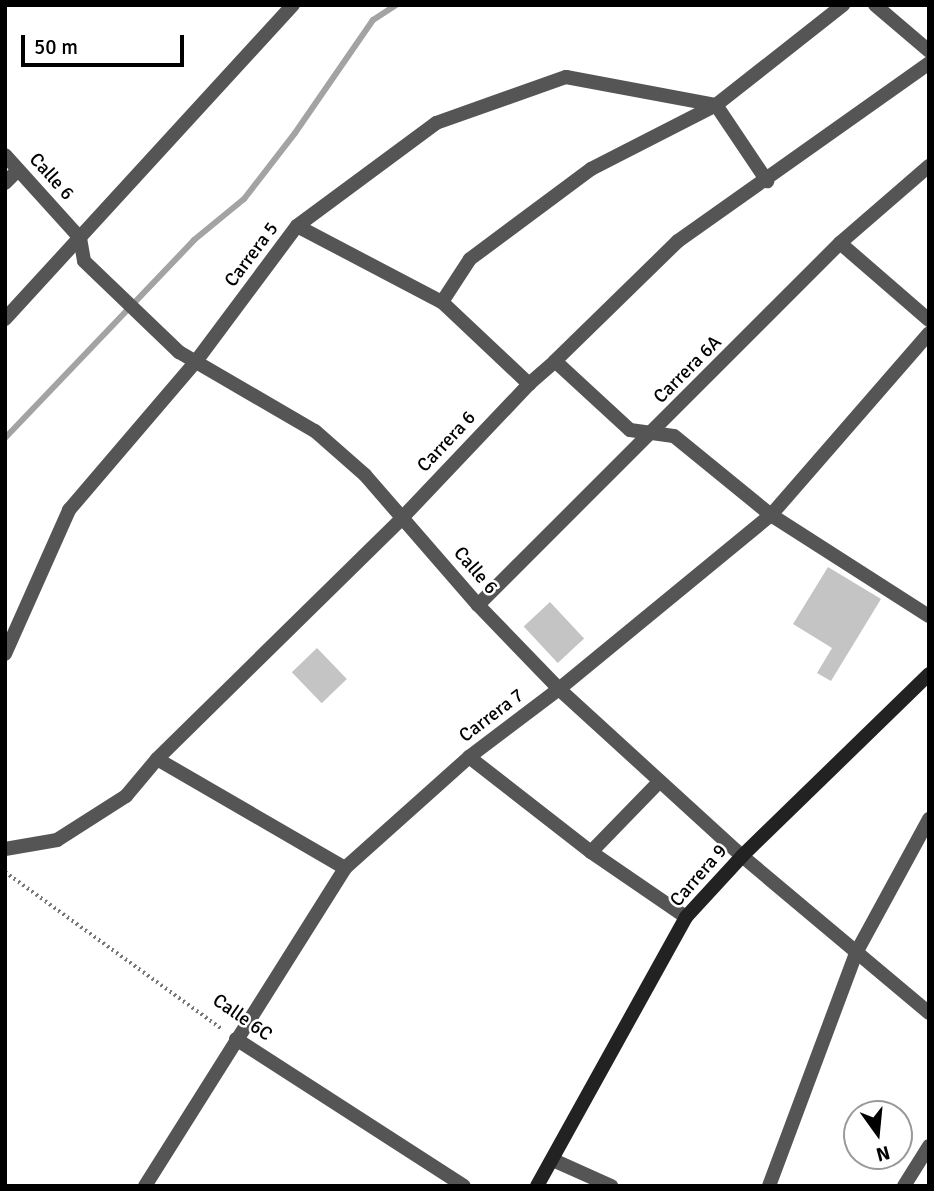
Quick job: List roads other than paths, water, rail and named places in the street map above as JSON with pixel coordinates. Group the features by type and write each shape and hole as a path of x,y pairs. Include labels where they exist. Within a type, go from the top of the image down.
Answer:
{"main road":[{"name":"Carrera 9","path":"537,1186 686,917 742,856 929,674"}],"street":[{"path":"5,319 293,5"},
{"path":"442,302 470,259 591,169 716,105 843,5"},
{"path":"876,5 929,51"},
{"name":"Carrera 6","path":"5,849 57,840 126,796 157,759 402,517 528,384 555,362 678,241 767,181 929,63"},
{"name":"Carrera 5","path":"5,654 69,510 197,360 297,226 436,123 566,77 716,105"},
{"path":"716,105 767,181"},
{"name":"Calle 6","path":"5,155 80,239 84,261 179,352 197,360 315,431 365,475 478,605 559,689 742,856 929,1013"},
{"name":"Carrera 6A","path":"478,605 841,243 929,166"},
{"path":"5,183 18,170"},
{"path":"297,226 442,302 528,384"},
{"path":"841,243 929,320"},
{"name":"Carrera 7","path":"145,1186 345,868 469,757 559,689 771,515 929,333"},
{"path":"555,362 631,430 674,436 771,515 929,617"},
{"path":"469,757 591,852 686,917"},
{"path":"157,759 345,868"},
{"path":"591,852 659,782"},
{"path":"769,1186 856,953 929,819"},
{"name":"Calle 6C","path":"236,1039 464,1186"},
{"path":"904,1186 929,1146"},
{"path":"553,1160 611,1186"}],"waterway":[{"path":"5,438 194,240 244,199 295,133 373,20 396,5"}]}
